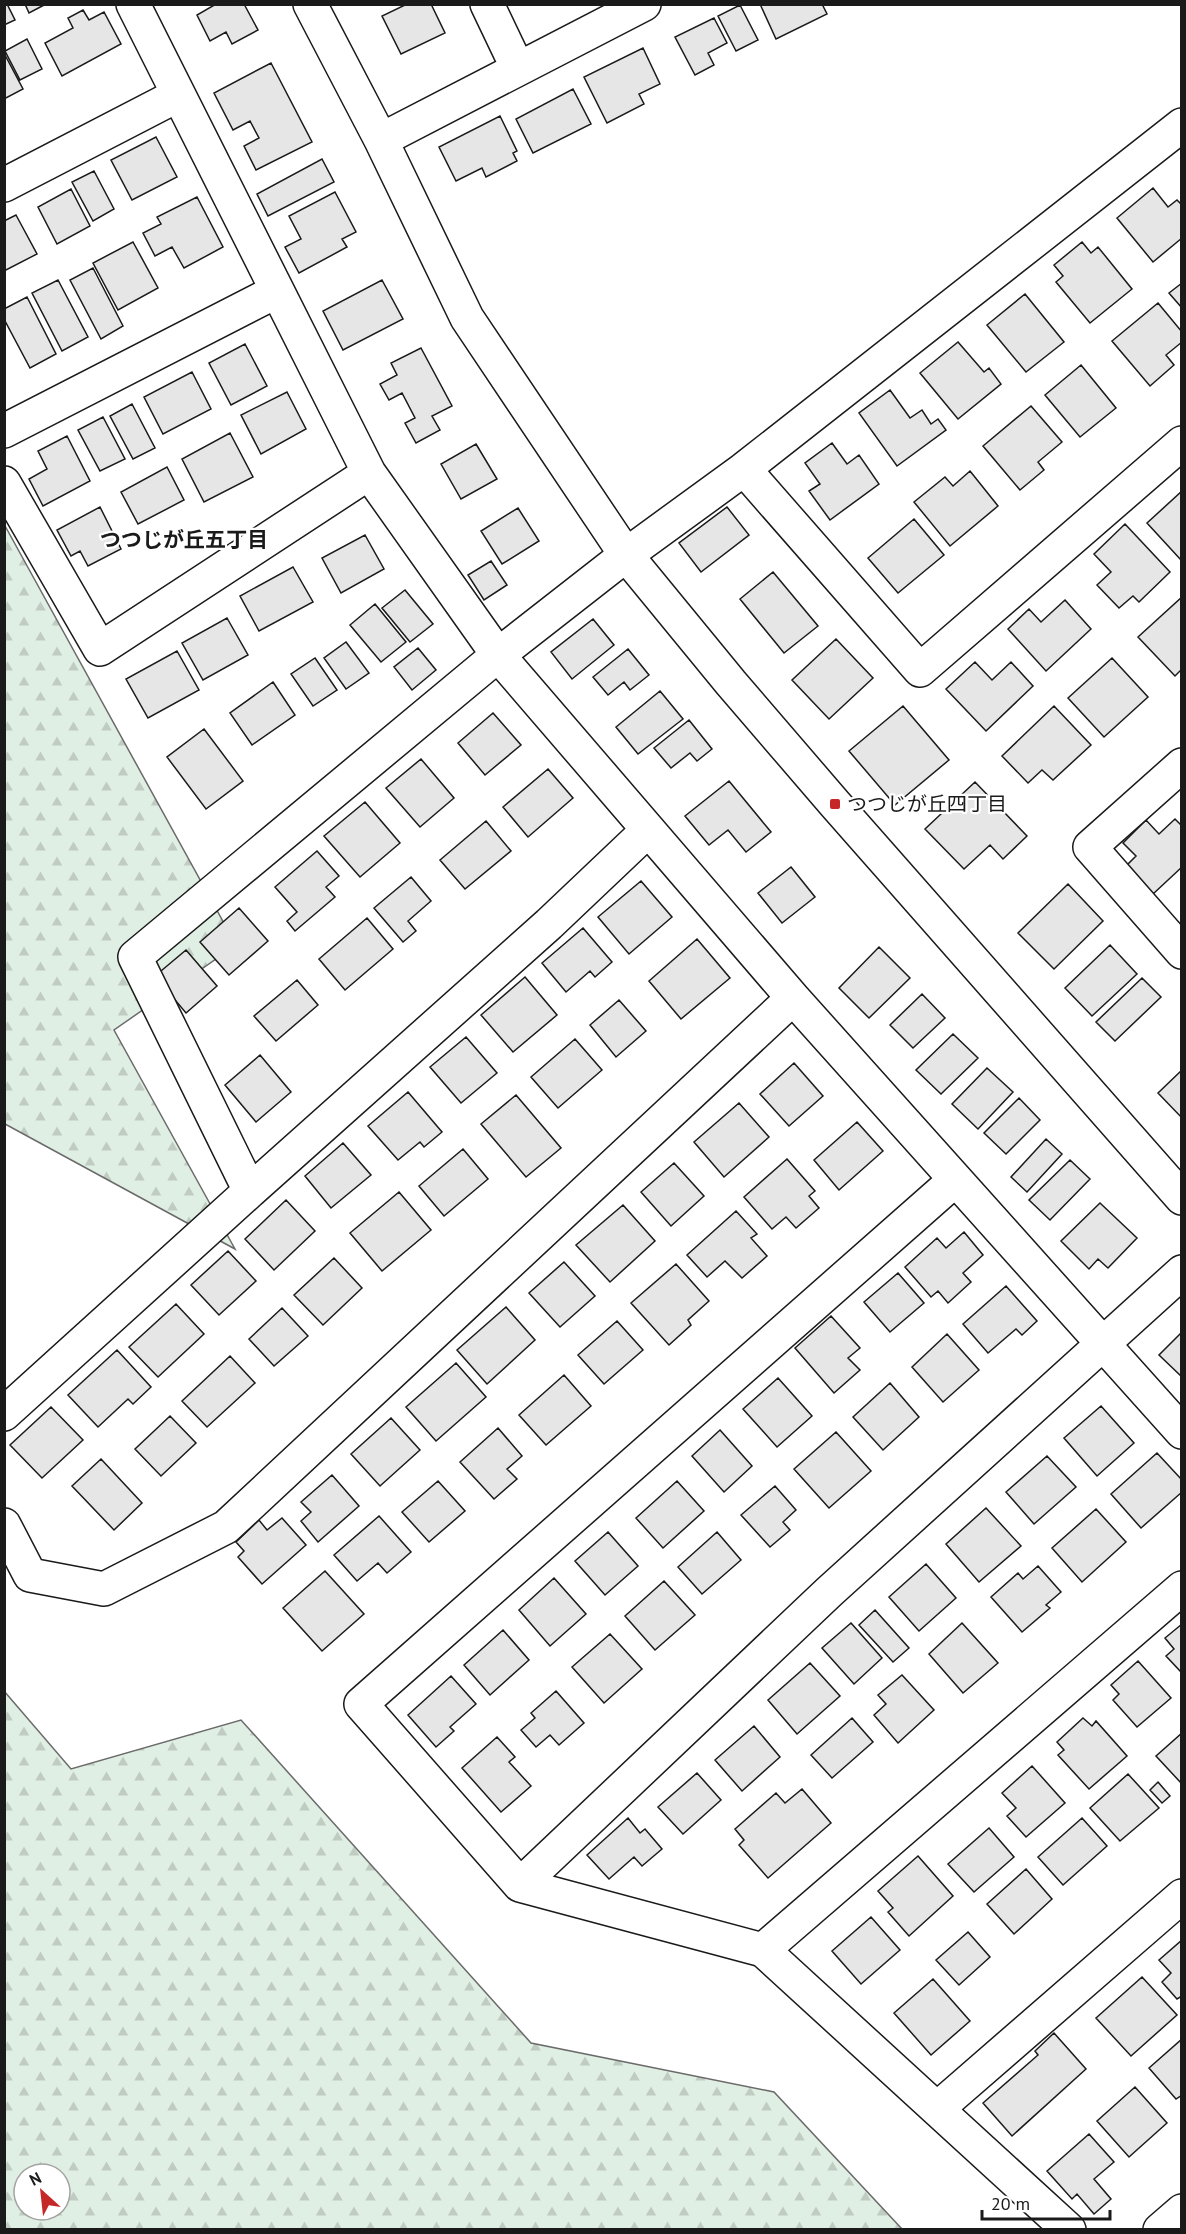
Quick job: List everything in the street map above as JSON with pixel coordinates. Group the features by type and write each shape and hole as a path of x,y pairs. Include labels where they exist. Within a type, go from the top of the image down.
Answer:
{"street":[{"path":"133,4 369,473 498,655 793,998 1182,1432"},
{"path":"310,4 381,140 467,318 626,555 731,683 835,804 1182,1198"},
{"path":"487,4 518,69"},
{"path":"381,140 645,4"},
{"path":"4,184 178,95"},
{"path":"250,1191 135,957 498,655 626,555 744,470 1182,125"},
{"path":"4,431 277,291"},
{"path":"744,470 920,670 1182,443"},
{"path":"4,483 100,649 369,473"},
{"path":"1182,765 1090,847 1182,952"},
{"path":"4,1414 549,924 647,831"},
{"path":"4,1525 30,1575 104,1589 226,1527 793,998"},
{"path":"956,1180 361,1704 520,1885 763,1950 1069,2229"},
{"path":"520,1885 829,1592 1182,1272"},
{"path":"763,1950 1182,1588"},
{"path":"937,2109 1182,1896"},
{"path":"1160,2229 1182,2211"}],"green space":[{"path":"4,524 236,945 114,1030 235,1249 5,1124"},
{"path":"4,1691 71,1769 241,1720 531,2043 774,2092 902,2229 5,2229"}],"building":[{"path":"4,4 7,4 15,20 4,25"},
{"path":"25,4 46,4 29,13"},
{"path":"216,4 244,4 258,30 232,44 226,32 210,41 197,15"},
{"path":"407,4 431,4 445,33 401,54 382,16"},
{"path":"760,4 822,4 827,14 776,39"},
{"path":"740,5 758,40 736,51 718,16"},
{"path":"83,10 89,20 104,12 121,44 62,76 45,43 73,28 68,18"},
{"path":"714,18 727,43 708,53 714,65 695,75 675,37"},
{"path":"27,39 42,69 20,80 5,51"},
{"path":"643,48 660,84 639,94 644,104 607,123 584,77"},
{"path":"4,55 23,89 4,99"},
{"path":"271,63 312,142 256,170 244,146 259,138 250,121 233,130 214,93"},
{"path":"573,89 591,124 533,153 516,119"},
{"path":"500,116 517,151 513,153 517,161 486,177 482,168 456,181 439,147"},
{"path":"156,137 177,177 132,200 111,160"},
{"path":"322,159 334,182 268,216 257,194"},
{"path":"94,171 114,209 93,221 72,182"},
{"path":"1153,188 1168,207 1177,200 1182,205 1182,238 1153,262 1117,218"},
{"path":"71,189 90,226 57,244 38,207"},
{"path":"335,192 356,232 342,239 347,247 299,273 285,247 301,239 289,216"},
{"path":"197,197 223,247 184,268 172,247 155,256 143,233 161,224 157,217"},
{"path":"16,215 37,254 4,271 4,221"},
{"path":"133,242 158,288 118,310 93,263"},
{"path":"1082,242 1091,253 1098,247 1132,289 1090,323 1056,282 1063,276 1054,265"},
{"path":"93,268 123,326 101,339 70,280"},
{"path":"58,280 88,337 62,351 32,293"},
{"path":"382,280 403,319 343,350 323,311"},
{"path":"1182,283 1182,308 1169,293"},
{"path":"1025,294 1064,342 1026,372 987,325"},
{"path":"27,297 56,354 30,368 4,319 4,309"},
{"path":"1158,303 1182,332 1182,342 1166,355 1174,365 1150,386 1112,341"},
{"path":"958,342 984,372 989,368 1001,384 958,419 920,373"},
{"path":"245,344 267,386 231,405 209,363"},
{"path":"421,348 452,406 432,416 440,430 416,443 405,423 415,418 402,393 389,400 380,384 397,375 391,363"},
{"path":"1081,365 1116,408 1080,437 1045,395"},
{"path":"192,372 211,409 163,434 144,397"},
{"path":"890,390 910,418 922,410 931,424 938,419 946,430 897,466 859,413"},
{"path":"287,392 306,429 261,454 241,415"},
{"path":"132,404 155,448 133,459 110,416"},
{"path":"1031,406 1062,442 1038,462 1044,470 1020,490 983,446"},
{"path":"103,417 125,459 100,471 78,430"},
{"path":"230,433 253,477 204,502 182,459"},
{"path":"67,436 90,481 43,506 29,479 47,469 38,451"},
{"path":"832,443 847,464 859,455 879,484 830,520 809,491 820,484 805,463"},
{"path":"476,444 497,479 461,499 441,464"},
{"path":"167,467 184,500 138,524 121,492"},
{"path":"970,471 998,506 950,546 914,502 945,477 953,486"},
{"path":"1182,491 1182,560 1181,560 1147,523"},
{"path":"100,507 121,549 88,566 80,551 71,556 57,530"},
{"path":"727,507 749,535 701,572 679,543"},
{"path":"518,508 539,541 502,564 481,531"},
{"path":"914,519 944,555 898,593 868,558"},
{"path":"1125,524 1170,572 1139,602 1133,596 1119,608 1097,585 1111,572 1094,554"},
{"path":"365,535 384,569 341,593 322,558"},
{"path":"491,561 507,585 484,600 468,575"},
{"path":"293,567 313,602 259,631 240,596"},
{"path":"773,572 818,626 784,653 740,599"},
{"path":"405,590 433,624 410,642 382,608"},
{"path":"1182,597 1182,669 1175,676 1138,637"},
{"path":"1065,600 1091,629 1046,671 1008,629 1029,609 1041,622"},
{"path":"375,604 406,642 381,662 350,625"},
{"path":"227,618 248,655 203,680 182,643"},
{"path":"593,619 614,645 572,679 551,652"},
{"path":"836,639 873,678 829,719 792,680"},
{"path":"346,642 369,673 346,689 324,658"},
{"path":"418,648 436,670 412,690 394,667"},
{"path":"628,649 649,675 630,690 624,682 608,695 593,677"},
{"path":"177,651 199,690 148,718 126,679"},
{"path":"315,658 337,690 313,706 291,674"},
{"path":"1112,658 1148,697 1104,737 1068,698"},
{"path":"975,662 992,680 1011,662 1033,686 986,731 946,689"},
{"path":"273,682 295,715 252,745 230,713"},
{"path":"660,691 683,719 638,754 616,727"},
{"path":"903,706 949,760 895,805 849,751"},
{"path":"1054,706 1091,745 1053,780 1042,770 1028,783 1002,756"},
{"path":"493,713 521,745 485,775 458,743"},
{"path":"689,720 712,749 697,761 690,753 671,768 654,748"},
{"path":"204,729 243,781 206,809 167,757"},
{"path":"421,759 454,798 420,827 386,788"},
{"path":"548,769 573,798 528,837 503,807"},
{"path":"729,781 771,832 746,852 728,830 709,845 685,816"},
{"path":"975,782 1027,836 1003,859 990,845 964,869 925,829"},
{"path":"365,802 400,843 360,877 324,836"},
{"path":"1175,819 1182,826 1182,867 1153,894 1126,866 1136,856 1123,843 1146,820 1159,834"},
{"path":"486,821 511,851 465,889 440,860"},
{"path":"317,851 339,876 326,887 335,897 295,931 287,921 297,912 275,887"},
{"path":"791,867 815,897 782,923 758,893"},
{"path":"411,877 431,901 408,921 416,931 403,942 374,908"},
{"path":"641,881 672,917 629,954 598,917"},
{"path":"1068,884 1103,921 1054,969 1018,933"},
{"path":"239,908 268,941 229,975 200,942"},
{"path":"367,918 393,949 345,990 319,959"},
{"path":"583,928 612,962 595,977 590,971 566,992 542,963"},
{"path":"697,939 730,978 681,1019 649,981"},
{"path":"1110,945 1137,974 1092,1016 1065,988"},
{"path":"879,947 910,978 869,1018 839,988"},
{"path":"186,950 217,986 186,1013 155,976"},
{"path":"525,977 557,1015 513,1052 481,1015"},
{"path":"1142,978 1161,997 1115,1041 1096,1022"},
{"path":"297,980 318,1005 276,1041 254,1016"},
{"path":"922,994 945,1018 913,1048 890,1025"},
{"path":"619,1000 646,1031 616,1057 590,1025"},
{"path":"953,1034 978,1058 941,1094 916,1070"},
{"path":"466,1037 497,1073 461,1103 430,1067"},
{"path":"575,1039 602,1070 558,1108 531,1077"},
{"path":"260,1055 291,1092 256,1122 225,1085"},
{"path":"794,1063 823,1096 789,1126 760,1094"},
{"path":"987,1068 1013,1092 978,1129 952,1104"},
{"path":"1182,1070 1182,1118 1158,1093"},
{"path":"408,1092 442,1132 424,1147 420,1142 398,1160 368,1126"},
{"path":"516,1095 561,1148 526,1177 481,1124"},
{"path":"1019,1098 1040,1120 1006,1154 984,1133"},
{"path":"739,1103 769,1137 724,1177 694,1142"},
{"path":"857,1122 883,1151 839,1190 814,1160"},
{"path":"1046,1139 1062,1154 1027,1192 1011,1177"},
{"path":"343,1143 371,1175 331,1208 305,1176"},
{"path":"463,1149 488,1179 444,1216 419,1186"},
{"path":"787,1159 815,1191 809,1196 819,1208 796,1228 786,1217 772,1229 744,1197"},
{"path":"1070,1160 1090,1179 1050,1220 1029,1200"},
{"path":"674,1163 704,1196 671,1226 641,1192"},
{"path":"399,1192 431,1230 382,1271 350,1233"},
{"path":"286,1200 315,1231 274,1270 245,1239"},
{"path":"1100,1203 1137,1238 1108,1268 1098,1259 1089,1269 1061,1241"},
{"path":"623,1205 655,1241 610,1282 576,1245"},
{"path":"736,1211 757,1234 751,1238 767,1256 742,1278 725,1261 707,1277 687,1255"},
{"path":"964,1232 983,1255 963,1273 971,1282 948,1303 938,1291 931,1297 905,1267 937,1238 946,1248"},
{"path":"228,1251 256,1281 219,1315 191,1285"},
{"path":"334,1258 362,1288 323,1325 294,1295"},
{"path":"564,1262 595,1296 560,1327 529,1293"},
{"path":"676,1264 709,1301 688,1320 691,1325 669,1345 631,1303"},
{"path":"898,1273 924,1303 890,1332 864,1302"},
{"path":"1006,1286 1037,1321 1022,1335 1016,1329 988,1353 963,1324"},
{"path":"176,1304 204,1334 158,1377 129,1347"},
{"path":"506,1307 535,1340 487,1384 457,1350"},
{"path":"282,1308 308,1336 274,1366 249,1339"},
{"path":"831,1316 860,1348 848,1358 860,1370 834,1393 795,1348"},
{"path":"617,1321 643,1350 604,1384 578,1355"},
{"path":"1182,1332 1182,1377 1159,1355"},
{"path":"947,1334 979,1370 943,1402 912,1367"},
{"path":"117,1350 151,1387 133,1404 128,1399 98,1427 68,1395"},
{"path":"230,1356 255,1383 207,1427 182,1401"},
{"path":"456,1363 486,1397 436,1441 406,1407"},
{"path":"564,1375 591,1406 546,1445 519,1415"},
{"path":"778,1378 812,1416 777,1447 743,1409"},
{"path":"890,1383 919,1417 883,1450 853,1417"},
{"path":"1101,1406 1134,1443 1097,1476 1064,1438"},
{"path":"51,1407 83,1440 42,1478 10,1445"},
{"path":"170,1416 196,1443 161,1476 135,1449"},
{"path":"391,1418 420,1450 380,1486 351,1454"},
{"path":"498,1428 522,1456 507,1469 517,1479 494,1499 460,1462"},
{"path":"720,1430 752,1466 724,1492 692,1456"},
{"path":"836,1432 871,1471 829,1508 794,1469"},
{"path":"1157,1453 1182,1480 1182,1492 1141,1528 1111,1494"},
{"path":"1047,1456 1076,1487 1034,1524 1006,1492"},
{"path":"101,1459 142,1503 114,1530 72,1486"},
{"path":"332,1475 359,1506 318,1542 301,1521 311,1512 301,1502"},
{"path":"438,1481 465,1511 429,1542 402,1512"},
{"path":"677,1481 704,1511 663,1548 636,1518"},
{"path":"775,1486 796,1510 783,1522 790,1530 770,1547 741,1515"},
{"path":"986,1508 1021,1546 979,1582 946,1544"},
{"path":"1096,1509 1126,1542 1082,1582 1052,1548"},
{"path":"379,1516 411,1552 387,1573 378,1563 357,1581 334,1555"},
{"path":"282,1518 306,1545 262,1584 238,1557 244,1551 236,1542 259,1520 267,1530"},
{"path":"608,1532 638,1566 605,1595 575,1561"},
{"path":"717,1532 741,1560 702,1594 678,1567"},
{"path":"926,1564 956,1598 919,1631 889,1597"},
{"path":"1038,1566 1061,1592 1046,1605 1050,1608 1022,1632 991,1597 1018,1573 1023,1579"},
{"path":"325,1571 364,1614 322,1651 283,1608"},
{"path":"554,1578 586,1614 550,1646 519,1610"},
{"path":"664,1581 695,1615 655,1650 625,1616"},
{"path":"875,1610 909,1648 893,1662 859,1625"},
{"path":"851,1623 882,1658 854,1684 822,1648"},
{"path":"962,1623 998,1663 963,1693 929,1654"},
{"path":"1182,1624 1182,1673 1166,1656 1174,1649 1165,1638"},
{"path":"503,1630 529,1660 490,1695 464,1665"},
{"path":"610,1634 642,1669 604,1703 572,1667"},
{"path":"1138,1661 1171,1698 1137,1727 1113,1700 1119,1694 1111,1685"},
{"path":"810,1663 840,1696 797,1734 768,1700"},
{"path":"902,1675 934,1710 898,1743 874,1715 886,1704 878,1695"},
{"path":"451,1676 476,1704 450,1727 454,1731 436,1747 408,1715"},
{"path":"556,1691 584,1723 559,1745 550,1735 536,1747 521,1730 535,1718 531,1713"},
{"path":"852,1718 873,1742 832,1778 811,1755"},
{"path":"1083,1718 1092,1726 1096,1721 1127,1756 1089,1789 1058,1755 1064,1750 1057,1742"},
{"path":"754,1726 780,1757 742,1791 715,1760"},
{"path":"1182,1733 1182,1784 1156,1756"},
{"path":"497,1737 515,1757 509,1762 531,1786 501,1812 462,1768"},
{"path":"1032,1766 1065,1803 1026,1837 1007,1816 1016,1808 1002,1793"},
{"path":"697,1773 721,1800 683,1834 658,1807"},
{"path":"1128,1774 1159,1808 1120,1841 1090,1808"},
{"path":"1158,1782 1170,1796 1162,1803 1150,1790"},
{"path":"802,1789 831,1823 768,1878 739,1845 744,1840 735,1829 776,1793 785,1803"},
{"path":"628,1818 640,1833 645,1829 662,1849 642,1866 634,1857 609,1879 587,1855"},
{"path":"1082,1818 1107,1846 1063,1885 1038,1857"},
{"path":"989,1828 1014,1857 974,1892 948,1864"},
{"path":"918,1856 953,1896 909,1936 888,1912 893,1908 878,1891"},
{"path":"1026,1869 1052,1899 1014,1934 987,1904"},
{"path":"871,1917 900,1950 861,1984 832,1951"},
{"path":"968,1932 990,1957 959,1985 936,1960"},
{"path":"1182,1940 1182,1996 1177,1999 1162,1982 1171,1973 1159,1960"},
{"path":"1142,1977 1177,2015 1131,2056 1096,2018"},
{"path":"933,1979 970,2021 931,2055 894,2013"},
{"path":"1054,2033 1086,2069 1012,2136 983,2103 1038,2055 1035,2051"},
{"path":"1182,2039 1182,2095 1176,2099 1149,2068"},
{"path":"1135,2087 1167,2123 1129,2157 1097,2121"},
{"path":"1089,2134 1114,2162 1094,2179 1111,2199 1094,2214 1077,2194 1072,2199 1047,2171"}],"place":[{"name":"つつじが丘四丁目","path":"835,804"}],"district":[{"name":"つつじが丘五丁目","path":"184,539"}]}
